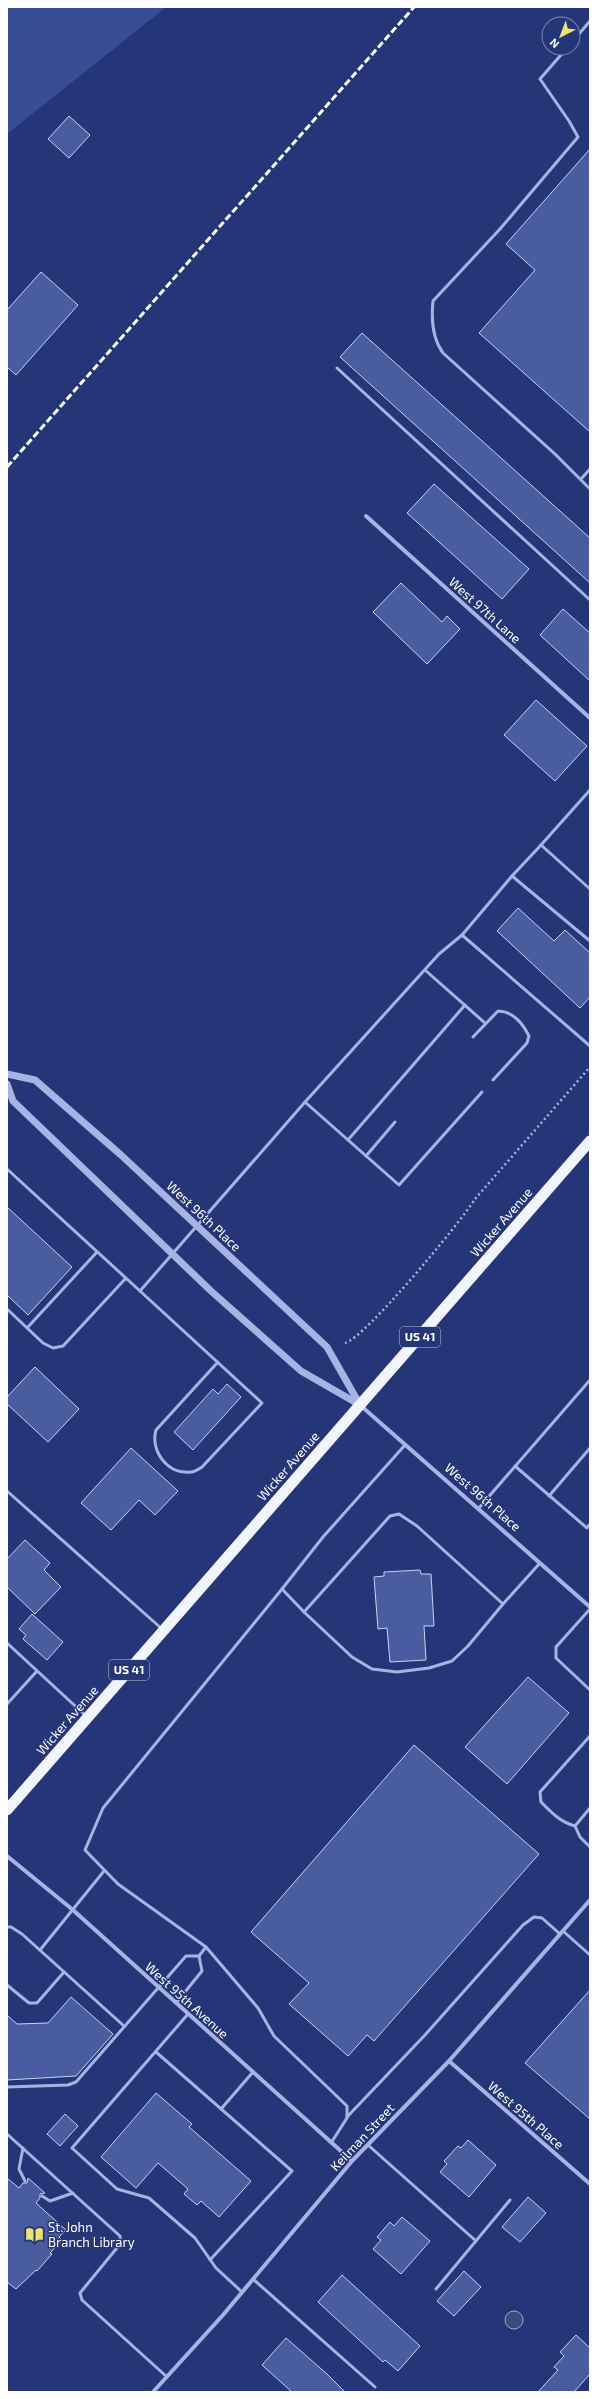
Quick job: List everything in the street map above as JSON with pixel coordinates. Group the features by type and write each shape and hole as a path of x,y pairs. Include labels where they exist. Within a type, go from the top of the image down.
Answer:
{"highway":[{"name":"Wicker Avenue","path":"7,1810 590,1141"}],"street":[{"name":"West 97th Lane","path":"366,516 590,718"},
{"name":"West 96th Place","path":"7,1074 35,1080 197,1226 327,1347 360,1405"},
{"name":"West 96th Place","path":"7,1084 13,1101 173,1255 301,1371 360,1405 590,1608"},
{"name":"West 95th Avenue","path":"7,1856 73,1910 352,2162"},
{"name":"Keilman Street","path":"153,2392 242,2292 352,2162 449,2061 590,1900"},
{"name":"West 95th Place","path":"449,2061 590,2184"}],"lane":[{"path":"581,32 590,21"},
{"path":"560,56 540,79 569,121 578,138 500,229 433,301 432,317 437,345 443,353 581,479 590,489"},
{"path":"337,368 590,600"},
{"path":"581,479 590,469"},
{"path":"140,1291 305,1102 426,970 462,935 512,876 590,790"},
{"path":"541,845 590,889"},
{"path":"512,876 590,941"},
{"path":"462,935 590,1046"},
{"path":"426,970 485,1023"},
{"path":"348,1140 465,1005"},
{"path":"473,1037 498,1011 504,1011 520,1022 529,1036 526,1043 493,1080"},
{"path":"305,1102 399,1185 482,1092"},
{"path":"366,1156 395,1122"},
{"path":"7,1169 218,1362 262,1403 202,1467 191,1472 179,1471 158,1455 153,1441 156,1430 218,1362"},
{"path":"27,1328 97,1252"},
{"path":"7,1309 44,1343 53,1348 63,1346 126,1278"},
{"path":"478,1509 590,1380"},
{"path":"347,2118 347,2106 274,2036 258,2008 206,1947 118,1884 85,1850 103,1808 323,1537 405,1444"},
{"path":"549,1496 590,1448"},
{"path":"514,1466 586,1528 590,1524"},
{"path":"7,1491 164,1630"},
{"path":"304,1612 390,1516 399,1514 417,1526 503,1604"},
{"path":"282,1589 352,1657 372,1669 397,1672 429,1668 452,1661 468,1646 540,1563"},
{"path":"590,1608 556,1647 556,1658 590,1690"},
{"path":"7,1643 88,1718"},
{"path":"7,1704 37,1671"},
{"path":"590,1736 540,1792 541,1802 556,1817 565,1823 575,1826 580,1837 590,1847"},
{"path":"575,1826 590,1808"},
{"path":"40,1950 104,1871"},
{"path":"331,2143 347,2118 425,2035 523,1924 534,1917 542,1918 590,1956"},
{"path":"7,1928 11,1927 22,1934 124,2026"},
{"path":"176,2003 202,1971 200,1956 206,1947"},
{"path":"7,2087 68,2085 76,2082 186,1956 200,1956"},
{"path":"7,1985 29,2004 37,2003 64,1972"},
{"path":"188,2014 72,2148 117,2189 149,2198 194,2238 216,2268 242,2292"},
{"path":"156,2052 292,2171 210,2260"},
{"path":"221,2109 253,2072"},
{"path":"7,2134 120,2236 122,2244 80,2292 82,2300 167,2377"},
{"path":"368,2145 476,2241"},
{"path":"23,2148 19,2169 25,2181"},
{"path":"42,2196 50,2201 74,2194"},
{"path":"436,2289 510,2200"},
{"path":"253,2279 375,2387"}],"path":[{"path":"345,1343 357,1337 407,1282 462,1218 475,1199 590,1067"}],"shaded area":[{"path":"7,7 166,7 7,134"},
{"path":"514,2311 520,2314 523,2320 520,2326 514,2329 508,2326 505,2320 508,2314"}],"building":[{"path":"69,116 90,135 69,158 48,139"},
{"path":"590,149 590,432 479,333 535,270 506,244"},
{"path":"41,272 78,305 16,375 7,367 7,310"},
{"path":"362,333 590,538 590,583 340,357"},
{"path":"434,484 529,569 502,599 407,513"},
{"path":"401,583 442,622 447,616 460,629 427,664 373,612"},
{"path":"563,609 590,633 590,681 540,635"},
{"path":"536,700 587,746 555,781 504,735"},
{"path":"518,908 554,941 565,930 590,953 590,997 580,1008 497,931"},
{"path":"7,1207 72,1267 28,1315 7,1295"},
{"path":"35,1367 79,1409 48,1442 7,1404 7,1397"},
{"path":"227,1384 241,1397 193,1450 174,1432 213,1389 218,1394"},
{"path":"131,1448 178,1491 155,1515 139,1500 111,1530 81,1503"},
{"path":"25,1540 50,1563 44,1570 61,1587 35,1614 7,1587 7,1559"},
{"path":"420,1570 421,1574 431,1574 434,1626 424,1626 426,1660 390,1662 387,1628 378,1629 374,1577 384,1576 384,1572"},
{"path":"32,1614 63,1642 47,1660 23,1639 26,1635 19,1629"},
{"path":"528,1677 569,1713 507,1784 465,1747"},
{"path":"414,1745 539,1854 374,2041 367,2035 348,2056 289,2004 309,1983 251,1932"},
{"path":"590,1990 590,2119 525,2063"},
{"path":"71,1997 113,2034 76,2076 7,2080 7,2015 17,2024 48,2023"},
{"path":"156,2093 192,2124 189,2127 251,2181 219,2217 201,2201 197,2205 184,2194 188,2189 158,2163 136,2188 101,2157"},
{"path":"65,2114 78,2126 60,2146 47,2134"},
{"path":"468,2140 496,2165 469,2197 440,2172 447,2164 444,2161 458,2146 461,2148"},
{"name":"St. John Branch Library","path":"7,2178 19,2188 23,2183 27,2183 28,2178 45,2193 40,2194 40,2198 36,2203 66,2230 59,2237 62,2240 50,2253 52,2254 37,2271 36,2270 16,2289 7,2282"},
{"path":"528,2197 546,2213 520,2242 502,2227"},
{"path":"402,2217 430,2241 401,2274 373,2249 381,2240 377,2237 390,2222 394,2226"},
{"path":"464,2271 481,2287 454,2316 437,2301"},
{"path":"342,2275 420,2346 398,2371 385,2360 383,2362 318,2302"},
{"path":"576,2335 590,2348 590,2374 574,2392 538,2392 558,2370 554,2367 564,2356 560,2352"},
{"path":"286,2338 345,2392 292,2392 262,2365"}],"railway":[{"path":"7,467 414,7"}],"place":[{"name":"St. John Branch Library","path":"35,2234"}]}
